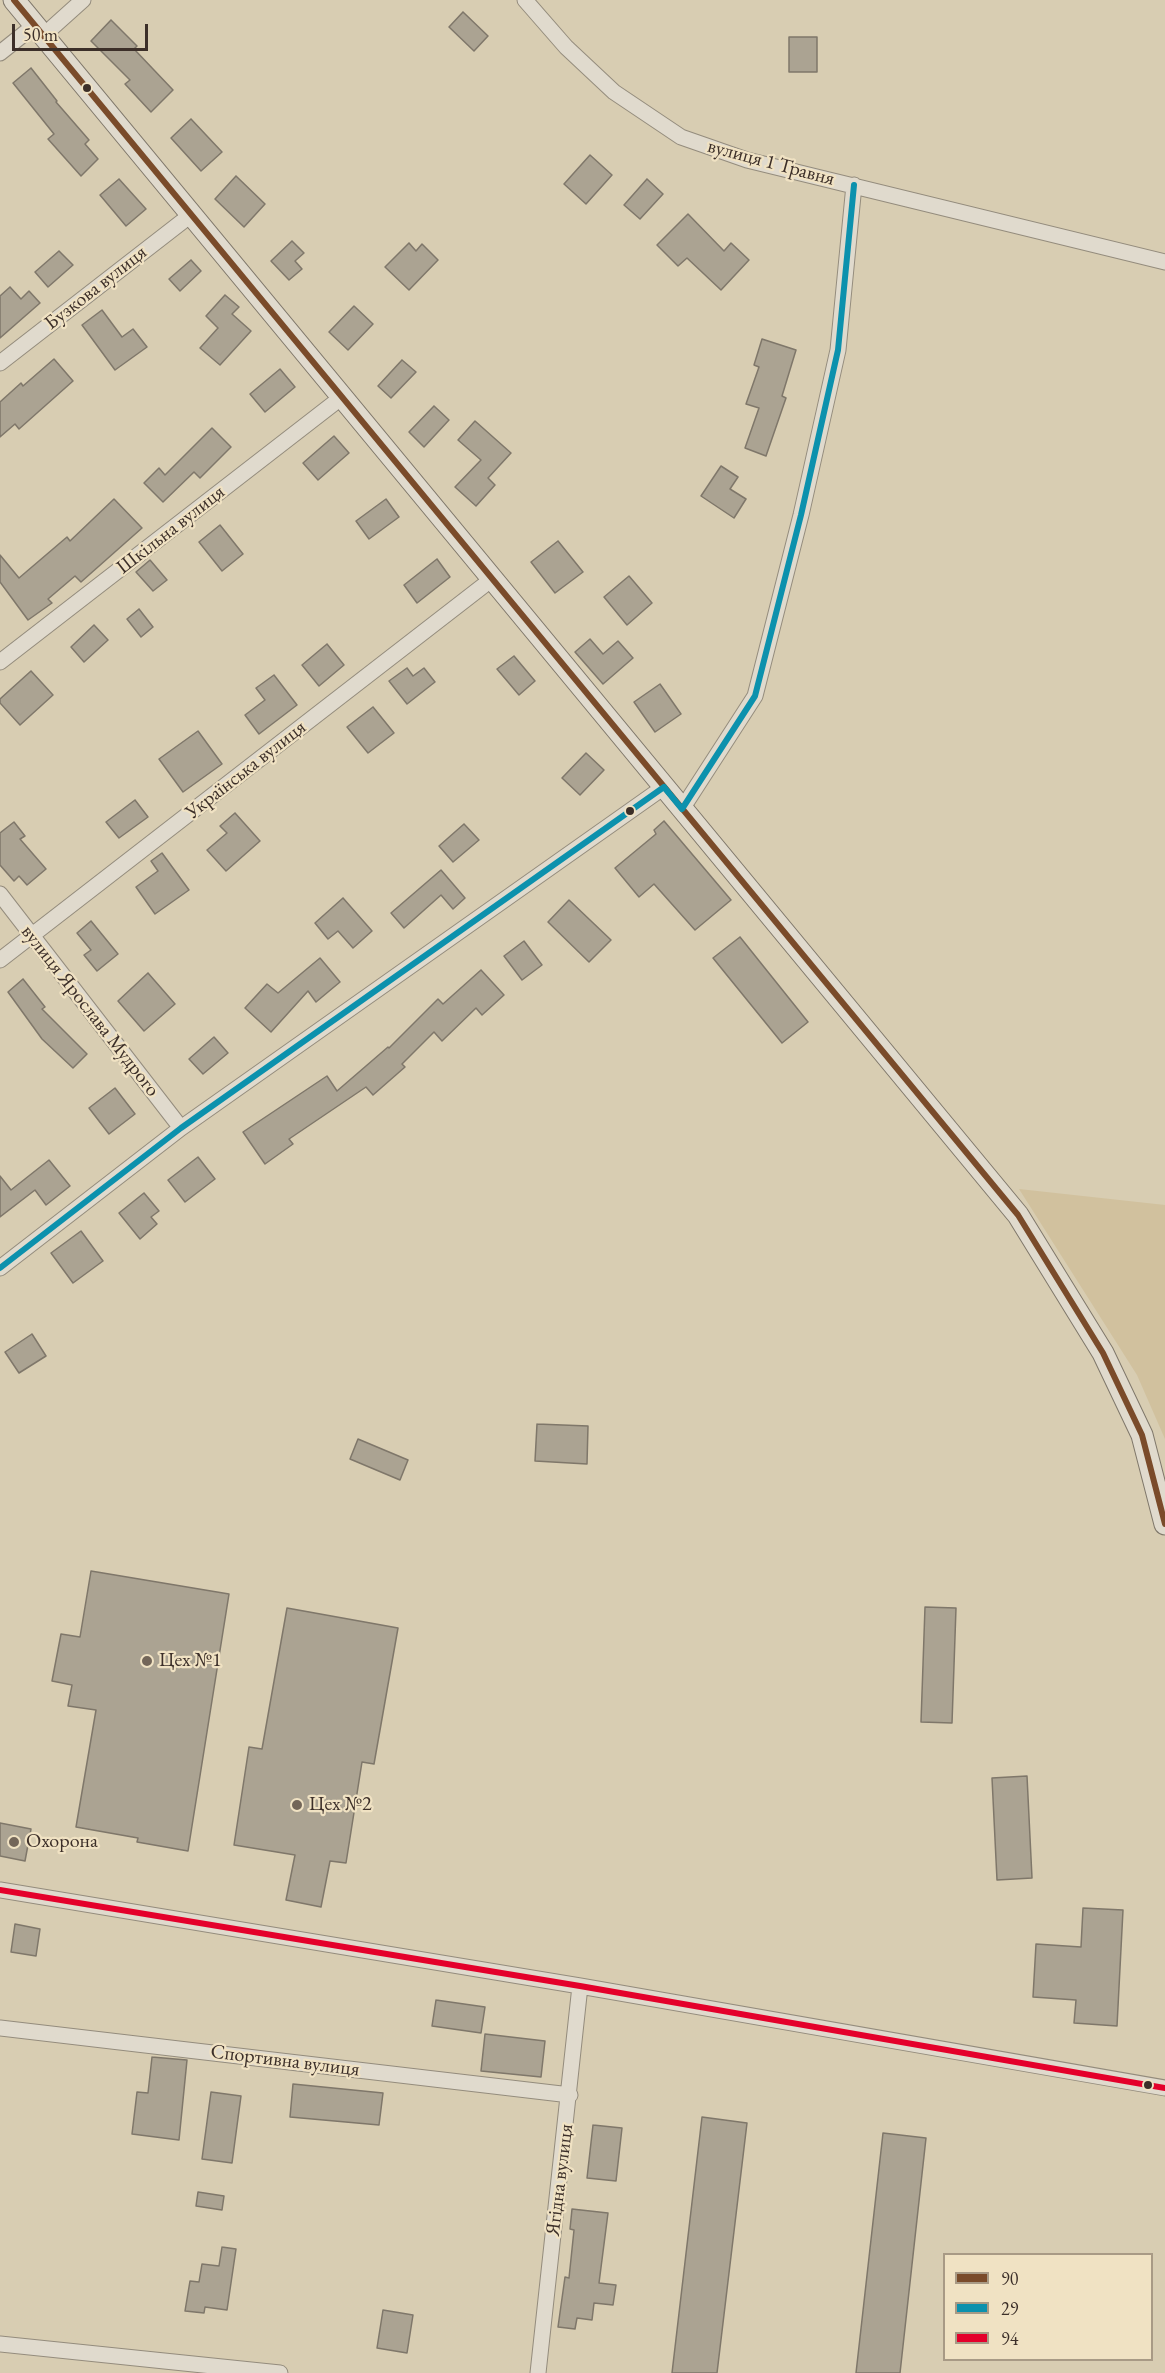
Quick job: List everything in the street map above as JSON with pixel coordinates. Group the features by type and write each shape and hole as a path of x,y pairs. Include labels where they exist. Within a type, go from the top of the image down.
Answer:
{"street":[{"path":"14,0 1018,1215 1103,1353 1142,1435 1165,1524"},
{"path":"0,53 40,31 83,0"},
{"name":"вулиця 1 Травня","path":"525,0 566,47 614,92 681,136 747,160 854,185 837,350 801,515 755,696 682,809"},
{"path":"854,185 1165,262"},
{"name":"Бузкова вулиця","path":"0,363 192,214"},
{"name":"Шкільна вулиця","path":"0,662 342,397"},
{"name":"Українська вулиця","path":"0,960 492,579"},
{"path":"0,1268 181,1128 664,787"},
{"name":"вулиця Ярослава Мудрого","path":"0,894 181,1128"},
{"path":"0,1890 580,1986 1165,2088"},
{"name":"Ягідна вулиця","path":"538,2373 570,2095 580,1986"},
{"name":"Спортивна вулиця","path":"0,2028 570,2095"},
{"path":"0,2344 224,2370 280,2373"}],"shaded area":[{"path":"1019,1189 1165,1205 1165,1439 1137,1375"}],"building":[{"path":"463,12 488,36 474,51 449,27"},
{"path":"111,20 137,46 134,49 173,90 151,112 125,84 130,80 91,41"},
{"path":"789,37 817,37 817,72 789,72"},
{"path":"31,68 56,102 89,140 85,144 98,159 81,176 48,139 54,134 13,83"},
{"path":"191,119 222,152 201,171 171,138"},
{"path":"590,155 612,175 586,204 564,184"},
{"path":"236,176 265,204 244,227 215,199"},
{"path":"119,179 146,209 126,226 100,195"},
{"path":"647,179 663,194 640,219 624,205"},
{"path":"688,214 724,251 731,243 749,260 721,290 687,258 678,266 657,245"},
{"path":"292,241 304,253 295,261 302,269 289,280 271,261"},
{"path":"409,243 416,251 422,244 438,260 409,290 385,267"},
{"path":"59,251 73,265 48,287 35,272"},
{"path":"191,260 201,271 180,291 169,279"},
{"path":"10,287 21,299 29,291 40,303 0,338 0,296"},
{"path":"225,295 239,307 232,314 251,331 220,365 200,348 218,328 206,316"},
{"path":"354,306 373,324 348,350 329,332"},
{"path":"102,310 122,337 133,329 147,347 115,370 82,325"},
{"path":"762,339 796,350 782,396 786,398 766,456 745,448 759,408 746,404 759,367 754,365"},
{"path":"54,359 73,381 19,429 15,424 0,437 0,402 21,383 23,386"},
{"path":"402,360 416,372 391,398 378,386"},
{"path":"280,369 295,387 265,412 250,394"},
{"path":"434,406 449,420 424,447 409,432"},
{"path":"475,421 511,453 488,478 495,485 476,506 455,487 481,460 458,440"},
{"path":"212,428 231,447 200,478 194,472 163,502 144,483 159,468 165,475"},
{"path":"334,436 349,453 318,480 303,463"},
{"path":"721,466 738,477 730,489 746,499 734,518 701,496"},
{"path":"114,499 142,528 81,582 75,576 48,599 52,603 28,620 0,582 0,555 19,578 67,537 70,541"},
{"path":"386,499 399,517 369,539 356,521"},
{"path":"220,525 243,554 222,571 199,542"},
{"path":"558,541 583,572 555,593 531,562"},
{"path":"437,559 450,577 417,603 404,585"},
{"path":"150,560 167,580 153,591 136,572"},
{"path":"629,576 652,603 627,625 604,597"},
{"path":"139,609 153,627 141,637 127,619"},
{"path":"94,625 108,640 84,662 71,647"},
{"path":"590,639 603,654 618,641 633,658 603,684 575,652"},
{"path":"327,644 344,665 319,686 302,665"},
{"path":"514,656 535,681 519,695 497,669"},
{"path":"407,668 413,676 424,668 435,682 407,704 389,681"},
{"path":"31,671 53,695 20,725 0,703 0,699"},
{"path":"274,675 297,705 259,734 245,715 265,700 256,688"},
{"path":"660,684 681,714 655,732 634,702"},
{"path":"373,707 394,733 368,753 347,727"},
{"path":"198,731 222,764 183,792 159,759"},
{"path":"586,753 604,770 580,795 562,778"},
{"path":"135,800 148,817 119,838 106,822"},
{"path":"235,813 260,841 226,871 207,850 227,833 220,826"},
{"path":"664,821 731,900 695,930 654,884 639,897 615,868 656,834 654,830"},
{"path":"14,822 25,836 20,839 46,869 27,885 19,876 14,881 0,865 0,833"},
{"path":"464,824 479,840 453,862 439,846"},
{"path":"162,853 189,890 155,914 136,887 158,871 151,861"},
{"path":"441,870 465,898 453,909 441,895 404,928 391,913"},
{"path":"343,898 372,931 353,948 338,931 328,939 315,923"},
{"path":"569,900 611,940 589,962 548,922"},
{"path":"91,921 118,954 97,971 84,955 91,950 77,933"},
{"path":"740,937 808,1022 782,1043 713,958"},
{"path":"524,941 542,965 522,980 504,956"},
{"path":"320,958 340,982 316,1002 308,991 271,1032 245,1008 267,984 278,993"},
{"path":"481,970 504,995 482,1015 476,1008 442,1041 434,1032 402,1064 405,1067 373,1095 366,1087 289,1139 293,1144 265,1164 243,1132 327,1076 337,1091 389,1048 438,999 443,1004"},
{"path":"148,973 175,1004 144,1031 118,1001"},
{"path":"23,979 45,1007 42,1009 87,1054 73,1068 42,1039 8,992"},
{"path":"214,1037 228,1053 203,1074 189,1059"},
{"path":"115,1088 135,1114 109,1134 89,1108"},
{"path":"198,1157 215,1179 185,1202 168,1180"},
{"path":"49,1160 70,1186 46,1205 35,1190 0,1217 0,1176 11,1190"},
{"path":"144,1193 159,1211 151,1217 157,1224 140,1239 119,1213"},
{"path":"81,1231 103,1261 73,1283 51,1253"},
{"path":"32,1334 46,1356 19,1373 5,1352"},
{"path":"537,1424 588,1426 587,1464 535,1461"},
{"path":"358,1439 408,1460 400,1480 350,1459"},
{"path":"91,1571 229,1594 188,1851 137,1842 138,1838 76,1827 96,1710 68,1706 72,1685 52,1681 61,1634 80,1637"},
{"path":"925,1607 956,1608 952,1723 921,1722"},
{"path":"287,1608 398,1628 374,1764 362,1762 346,1863 330,1861 321,1907 286,1900 295,1855 234,1845 249,1747 262,1749"},
{"path":"1027,1776 1032,1878 997,1880 992,1778"},
{"name":"Охорона","path":"0,1823 31,1829 25,1861 0,1856"},
{"path":"1083,1908 1123,1910 1117,2026 1074,2023 1076,2000 1033,1997 1036,1944 1081,1947"},
{"path":"15,1924 40,1929 36,1956 11,1952"},
{"path":"436,2000 485,2007 481,2033 432,2026"},
{"path":"485,2034 545,2041 541,2077 481,2071"},
{"path":"152,2057 187,2060 179,2140 132,2134 137,2092 148,2093"},
{"path":"293,2084 383,2093 379,2125 290,2117"},
{"path":"211,2092 241,2096 232,2163 202,2159"},
{"path":"702,2117 747,2123 717,2373 672,2373"},
{"path":"593,2125 622,2128 616,2181 587,2178"},
{"path":"883,2133 926,2138 900,2373 856,2373"},
{"path":"198,2192 224,2196 222,2210 196,2206"},
{"path":"572,2209 608,2213 599,2283 616,2285 613,2305 594,2303 592,2320 577,2318 575,2329 558,2327 565,2277 569,2278 574,2230 570,2229"},
{"path":"222,2247 236,2249 227,2310 205,2307 204,2313 185,2311 190,2281 199,2282 202,2264 219,2266"},
{"path":"383,2310 413,2315 407,2353 377,2348"}],"transit line":[{"name":"90","path":"14,0 1018,1215 1103,1353 1142,1435 1165,1524"},
{"name":"29","path":"0,1268 181,1128 664,787 682,809 755,696 801,515 838,350 854,185"},
{"name":"94","path":"0,1890 580,1986 1165,2088"}],"place":[{"name":"Цех №1","path":"147,1661"},
{"name":"Цех №2","path":"297,1805"},
{"name":"Охорона","path":"14,1842"}]}
